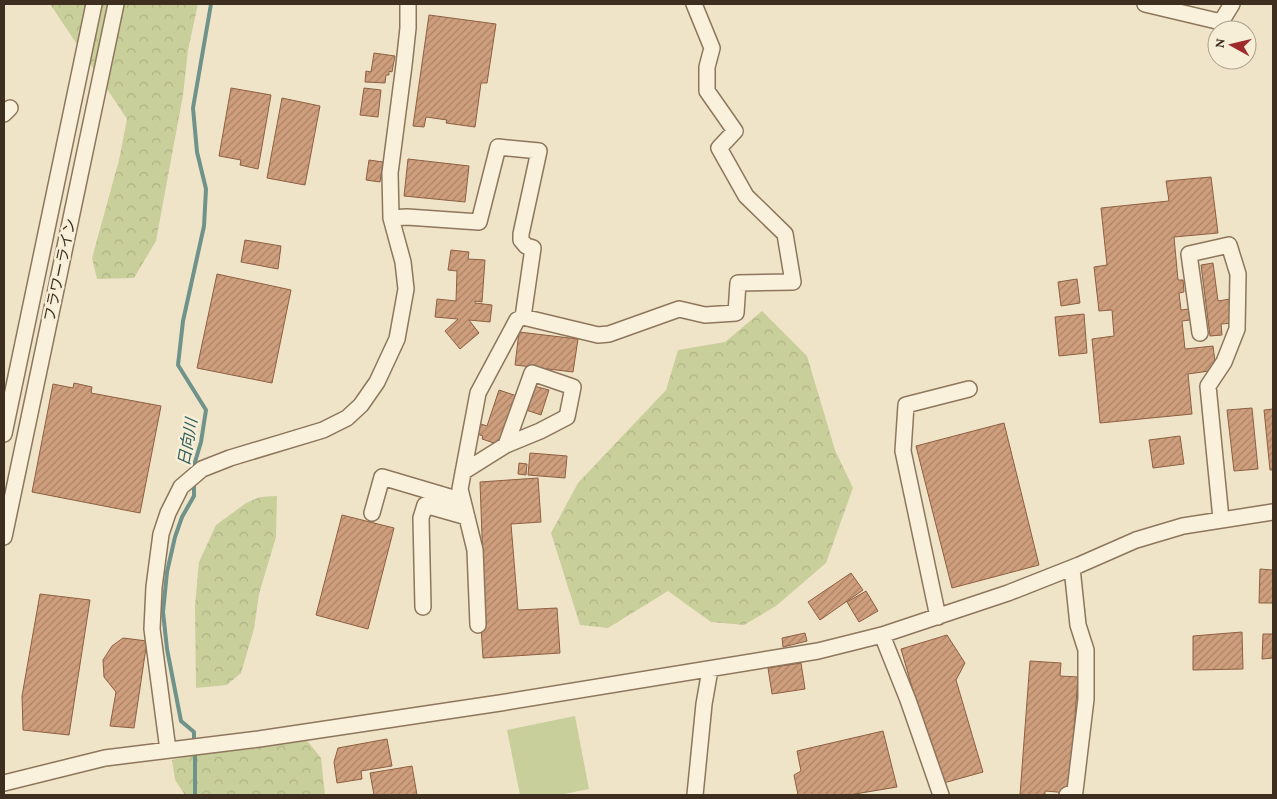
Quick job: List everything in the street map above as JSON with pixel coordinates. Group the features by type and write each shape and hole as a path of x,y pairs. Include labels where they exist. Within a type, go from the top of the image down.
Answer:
{"street":[{"name":"フラワーライン","path":"4,434 94,4"},
{"name":"フラワーライン","path":"4,537 116,4"},
{"path":"168,750 152,629 156,570 161,534 168,512 181,487 202,469 230,458 323,430 347,418 361,405 377,382 398,339 406,289 403,262 391,218 390,173 408,28 408,4"},
{"path":"478,625 475,550 460,489 478,393 516,320 523,317 598,335 609,334 679,309 705,314 736,313 738,282 793,282 785,234 746,196 719,148 736,131 707,91 707,67 712,48 694,4"},
{"path":"1144,4 1220,22 1232,4"},
{"path":"391,218 407,217 479,222 498,147 539,151 521,234 521,240 526,246 533,248 523,317"},
{"path":"1200,333 1190,254 1229,245 1238,274 1237,329 1224,362 1208,386 1221,519"},
{"path":"463,472 506,445 567,417 573,387 532,373 506,445"},
{"path":"938,617 904,451 906,405 969,389"},
{"path":"372,513 382,478 463,501"},
{"path":"423,607 421,518 425,505 467,517"},
{"path":"4,782 106,758 259,739 500,703 818,651 882,635 1008,594 1136,540 1183,526 1273,512"},
{"path":"1067,795 1075,791 1086,699 1086,650 1078,625 1072,568"},
{"path":"882,635 908,700 941,795"},
{"path":"695,795 704,704 710,670"}],"green space":[{"path":"50,4 198,4 188,50 183,95 156,241 134,278 97,279 92,258 119,160 127,119"},
{"path":"762,311 807,356 835,450 853,488 826,563 776,606 744,625 711,622 668,591 608,628 580,625 551,533 578,483 666,390 678,350 725,342"},
{"path":"277,496 276,537 259,594 254,629 241,673 227,685 196,688 195,606 199,562 216,525 246,503 260,497"},
{"path":"575,716 589,789 559,795 520,795 507,730"},
{"path":"305,738 321,758 325,795 185,795 175,780 172,760 201,753 253,749"}],"building":[{"path":"429,15 496,24 487,83 481,83 475,127 446,123 447,120 426,117 424,127 413,126"},
{"path":"374,53 395,56 392,72 389,71 389,75 386,75 385,83 365,82 366,71 371,72"},
{"path":"231,88 271,95 258,169 240,165 241,160 219,156"},
{"path":"364,88 381,90 378,117 360,115"},
{"path":"282,98 320,106 305,185 267,178"},
{"path":"408,159 469,166 465,202 404,196"},
{"path":"369,160 383,162 380,182 366,180"},
{"path":"1211,177 1218,233 1174,237 1178,280 1183,280 1184,292 1179,293 1181,310 1189,309 1190,320 1182,321 1185,349 1213,346 1216,370 1188,374 1192,414 1100,423 1092,339 1114,336 1112,310 1099,311 1094,267 1107,265 1101,208 1169,201 1166,181"},
{"path":"245,240 281,246 278,269 241,262"},
{"path":"451,250 469,252 468,259 485,260 482,302 475,301 475,303 492,305 490,322 469,320 479,333 460,349 445,331 458,319 435,317 437,299 456,301 457,271 448,270"},
{"path":"1213,263 1218,301 1230,299 1233,323 1221,324 1222,335 1210,336 1201,265"},
{"path":"217,274 291,290 272,383 197,368"},
{"path":"1077,279 1080,303 1061,306 1058,282"},
{"path":"1084,314 1087,353 1059,356 1055,317"},
{"path":"519,332 578,339 573,372 515,365"},
{"path":"74,383 92,387 91,393 161,406 140,513 32,492 53,384 73,388"},
{"path":"534,386 549,390 541,415 526,410"},
{"path":"499,390 517,396 500,445 482,439 483,436 477,434 481,424 487,426"},
{"path":"1252,408 1258,469 1234,471 1227,410"},
{"path":"1273,409 1273,470 1270,470 1264,410"},
{"path":"1004,423 1039,565 952,588 916,446"},
{"path":"1180,436 1184,464 1153,468 1149,440"},
{"path":"530,453 567,456 565,478 528,475"},
{"path":"519,463 527,464 526,475 518,474"},
{"path":"538,478 541,522 511,524 518,610 557,608 560,653 483,658 477,565 483,564 480,482"},
{"path":"342,515 394,528 368,629 316,615"},
{"path":"1260,569 1273,570 1273,603 1259,603"},
{"path":"851,573 863,590 820,620 808,602"},
{"path":"866,591 878,611 859,622 847,602"},
{"path":"40,594 90,600 69,735 23,730 22,696"},
{"path":"1242,632 1243,669 1193,670 1193,636"},
{"path":"805,633 807,641 783,647 782,638"},
{"path":"1263,634 1273,634 1273,658 1262,659"},
{"path":"947,635 965,663 956,680 983,772 940,784 901,649"},
{"path":"123,638 147,641 134,728 110,726 116,692 104,677 103,660 112,646"},
{"path":"1030,661 1061,663 1060,676 1078,677 1069,793 1045,791 1045,795 1020,795"},
{"path":"801,663 805,689 772,694 768,668"},
{"path":"883,731 897,787 849,795 798,795 794,775 801,771 797,751"},
{"path":"387,739 392,766 361,771 362,779 337,783 334,762 338,748"},
{"path":"412,766 417,795 374,795 370,773"}],"waterway":[{"name":"日向川","path":"195,468 206,410 178,365 183,321 204,226 206,189 197,152 193,108 211,4"},
{"name":"日向川","path":"194,483 194,496 182,517 175,537 167,572 163,612 167,649 181,721 194,732 194,743"},
{"name":"日向川","path":"195,750 195,795"}]}
